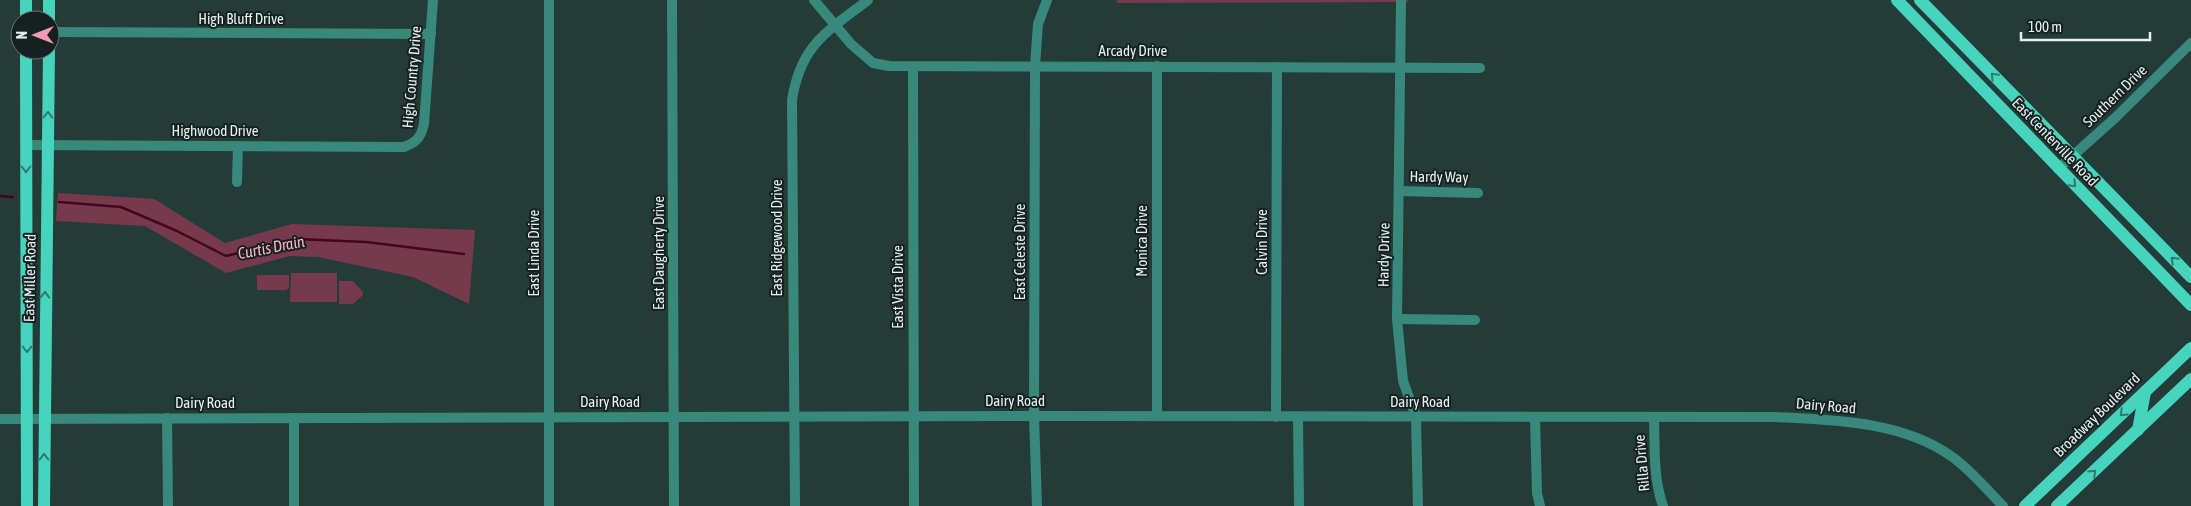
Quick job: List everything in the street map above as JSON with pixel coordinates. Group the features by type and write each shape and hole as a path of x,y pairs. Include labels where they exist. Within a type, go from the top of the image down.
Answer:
{"main road":[{"name":"East Centerville Road","path":"1897,0 2191,305"},
{"name":"East Centerville Road","path":"1920,0 2191,277"},
{"path":"1941,46 1954,35"},
{"name":"East Miller Road","path":"26,60 27,506"},
{"name":"East Miller Road","path":"44,506 49,60"},
{"name":"Broadway Boulevard","path":"2025,506 2191,348"},
{"path":"2057,506 2191,379"},
{"path":"2138,430 2144,392"}],"street":[{"name":"High Country Drive","path":"404,147 421,138 424,124 433,0"},
{"name":"East Linda Drive","path":"549,0 550,506"},
{"name":"East Daugherty Drive","path":"672,0 674,506"},
{"name":"Arcady Drive","path":"814,0 835,26 873,63 889,66 1480,68"},
{"name":"East Ridgewood Drive","path":"795,506 792,100 795,79 804,58 820,37 868,0"},
{"name":"East Celeste Drive","path":"1037,506 1034,416 1035,66 1038,24 1047,0"},
{"name":"Hardy Drive","path":"1401,2 1397,319 1403,381 1416,417 1418,506"},
{"name":"High Bluff Drive","path":"60,32 431,34"},
{"name":"Southern Drive","path":"2058,169 2073,158 2191,43"},
{"name":"Monica Drive","path":"1156,66 1157,416"},
{"name":"East Vista Drive","path":"914,67 914,506"},
{"name":"Calvin Drive","path":"1276,417 1278,67"},
{"name":"Highwood Drive","path":"26,145 404,147"},
{"path":"237,182 238,146"},
{"name":"Hardy Way","path":"1399,191 1478,193"},
{"path":"1397,319 1475,320"},
{"name":"Dairy Road","path":"0,419 674,416 1775,417 1848,421 1920,438 1952,456 2003,506"},
{"path":"1298,417 1299,506"},
{"path":"1535,417 1537,493 1540,506"},
{"path":"168,418 168,506"},
{"path":"294,418 294,506"},
{"name":"Rilla Drive","path":"1654,418 1655,473 1658,492 1663,506"}],"shaded area":[{"path":"1117,0 1408,0 1408,2 1117,3"},
{"path":"58,193 154,199 225,243 292,224 475,230 469,304 413,277 318,257 290,256 226,273 145,226 56,221"},
{"path":"291,273 337,273 337,302 290,302"},
{"path":"257,275 289,275 289,288 286,290 257,290"},
{"path":"339,281 353,281 363,292 363,295 353,304 339,304"}],"waterway":[{"name":"Curtis Drain","path":"0,196 13,197"},
{"name":"Curtis Drain","path":"59,202 121,207 177,231 226,256 297,239 366,242 464,254"}]}
